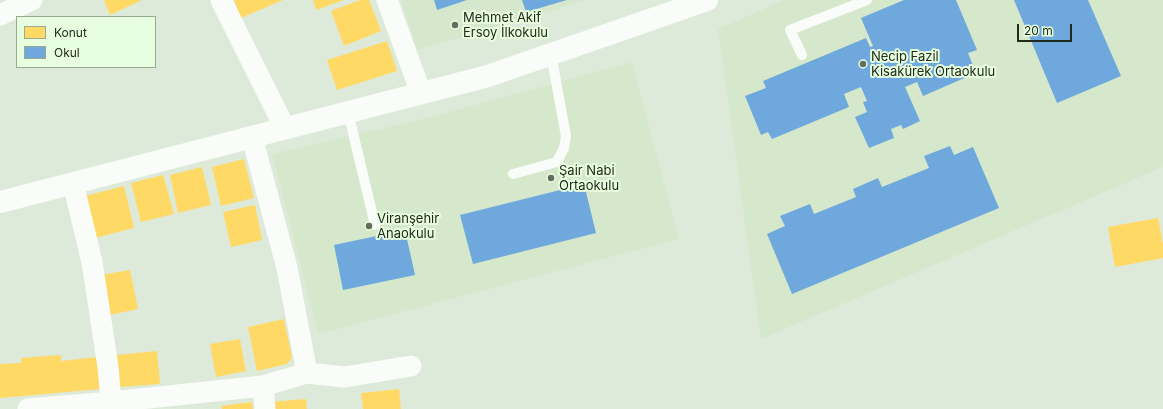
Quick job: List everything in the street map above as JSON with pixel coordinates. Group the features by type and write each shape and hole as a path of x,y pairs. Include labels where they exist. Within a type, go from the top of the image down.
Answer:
{"street":[{"path":"0,15 32,0"},
{"path":"221,0 285,128"},
{"path":"386,0 422,93"},
{"path":"0,202 488,76 694,3"},
{"path":"252,137 287,268 307,373"},
{"path":"73,183 92,262 108,367 111,402"},
{"path":"28,409 263,386 307,373 345,377 411,366"},
{"path":"263,386 265,409"}],"lane":[{"path":"802,55 790,30 867,0"},
{"path":"513,174 557,162 564,148 566,136 551,54"},
{"path":"348,112 375,225"}],"shaded area":[{"name":"Mehmet Akif Ersoy İlkokulu","path":"401,0 587,0 417,50"},
{"path":"784,0 1163,0 1163,167 761,339 718,29"},
{"path":"632,62 679,239 318,334 272,154 427,118"}],"building: Konut":[{"path":"104,0 142,0 110,15"},
{"path":"234,0 283,0 241,18"},
{"path":"313,0 344,0 316,10"},
{"path":"360,0 369,0 381,31 344,46 331,11"},
{"path":"387,41 397,71 337,90 327,60"},
{"path":"244,159 254,198 221,206 212,167"},
{"path":"202,167 211,205 178,213 170,175"},
{"path":"163,175 174,214 141,222 131,183"},
{"path":"124,186 134,228 95,238 85,196"},
{"path":"255,205 262,240 231,247 223,212"},
{"path":"1158,218 1163,245 1163,258 1115,267 1108,227"},
{"path":"130,270 138,309 109,315 101,275"},
{"path":"284,319 292,358 287,364 257,371 248,327"},
{"path":"240,339 246,371 216,377 210,344"},
{"path":"157,351 160,384 119,387 116,355"},
{"path":"61,355 61,361 98,357 101,389 0,398 0,364 21,363 21,358"},
{"path":"399,389 401,409 363,409 361,393"},
{"path":"306,399 307,409 270,409 270,402"},
{"path":"252,402 253,409 222,409 221,406"}],"building: Okul":[{"path":"434,0 467,0 437,10"},
{"path":"522,0 567,0 526,12"},
{"path":"904,0 956,0 977,50 968,53 976,73 923,96 917,82 905,87 920,121 903,129 901,125 891,129 894,138 869,148 855,117 867,112 863,102 867,101 861,87 844,94 849,107 772,139 768,132 761,135 745,96 766,88 763,81 866,38 870,47 873,46 861,18"},
{"path":"1014,0 1088,0 1121,76 1057,103"},
{"path":"950,146 954,155 973,147 999,208 792,294 767,234 785,226 780,216 810,204 814,214 856,197 853,189 878,178 882,187 929,168 924,156"},
{"path":"584,184 596,233 473,264 460,215"},
{"path":"405,230 415,275 343,290 334,245"}],"place":[{"name":"Mehmet Akif Ersoy İlkokulu","path":"455,25"},
{"name":"Necip Fazil Kisakürek Ortaokulu","path":"863,64"},
{"name":"Şair Nabi Ortaokulu","path":"551,178"},
{"name":"Viranşehir Anaokulu","path":"369,226"}]}
